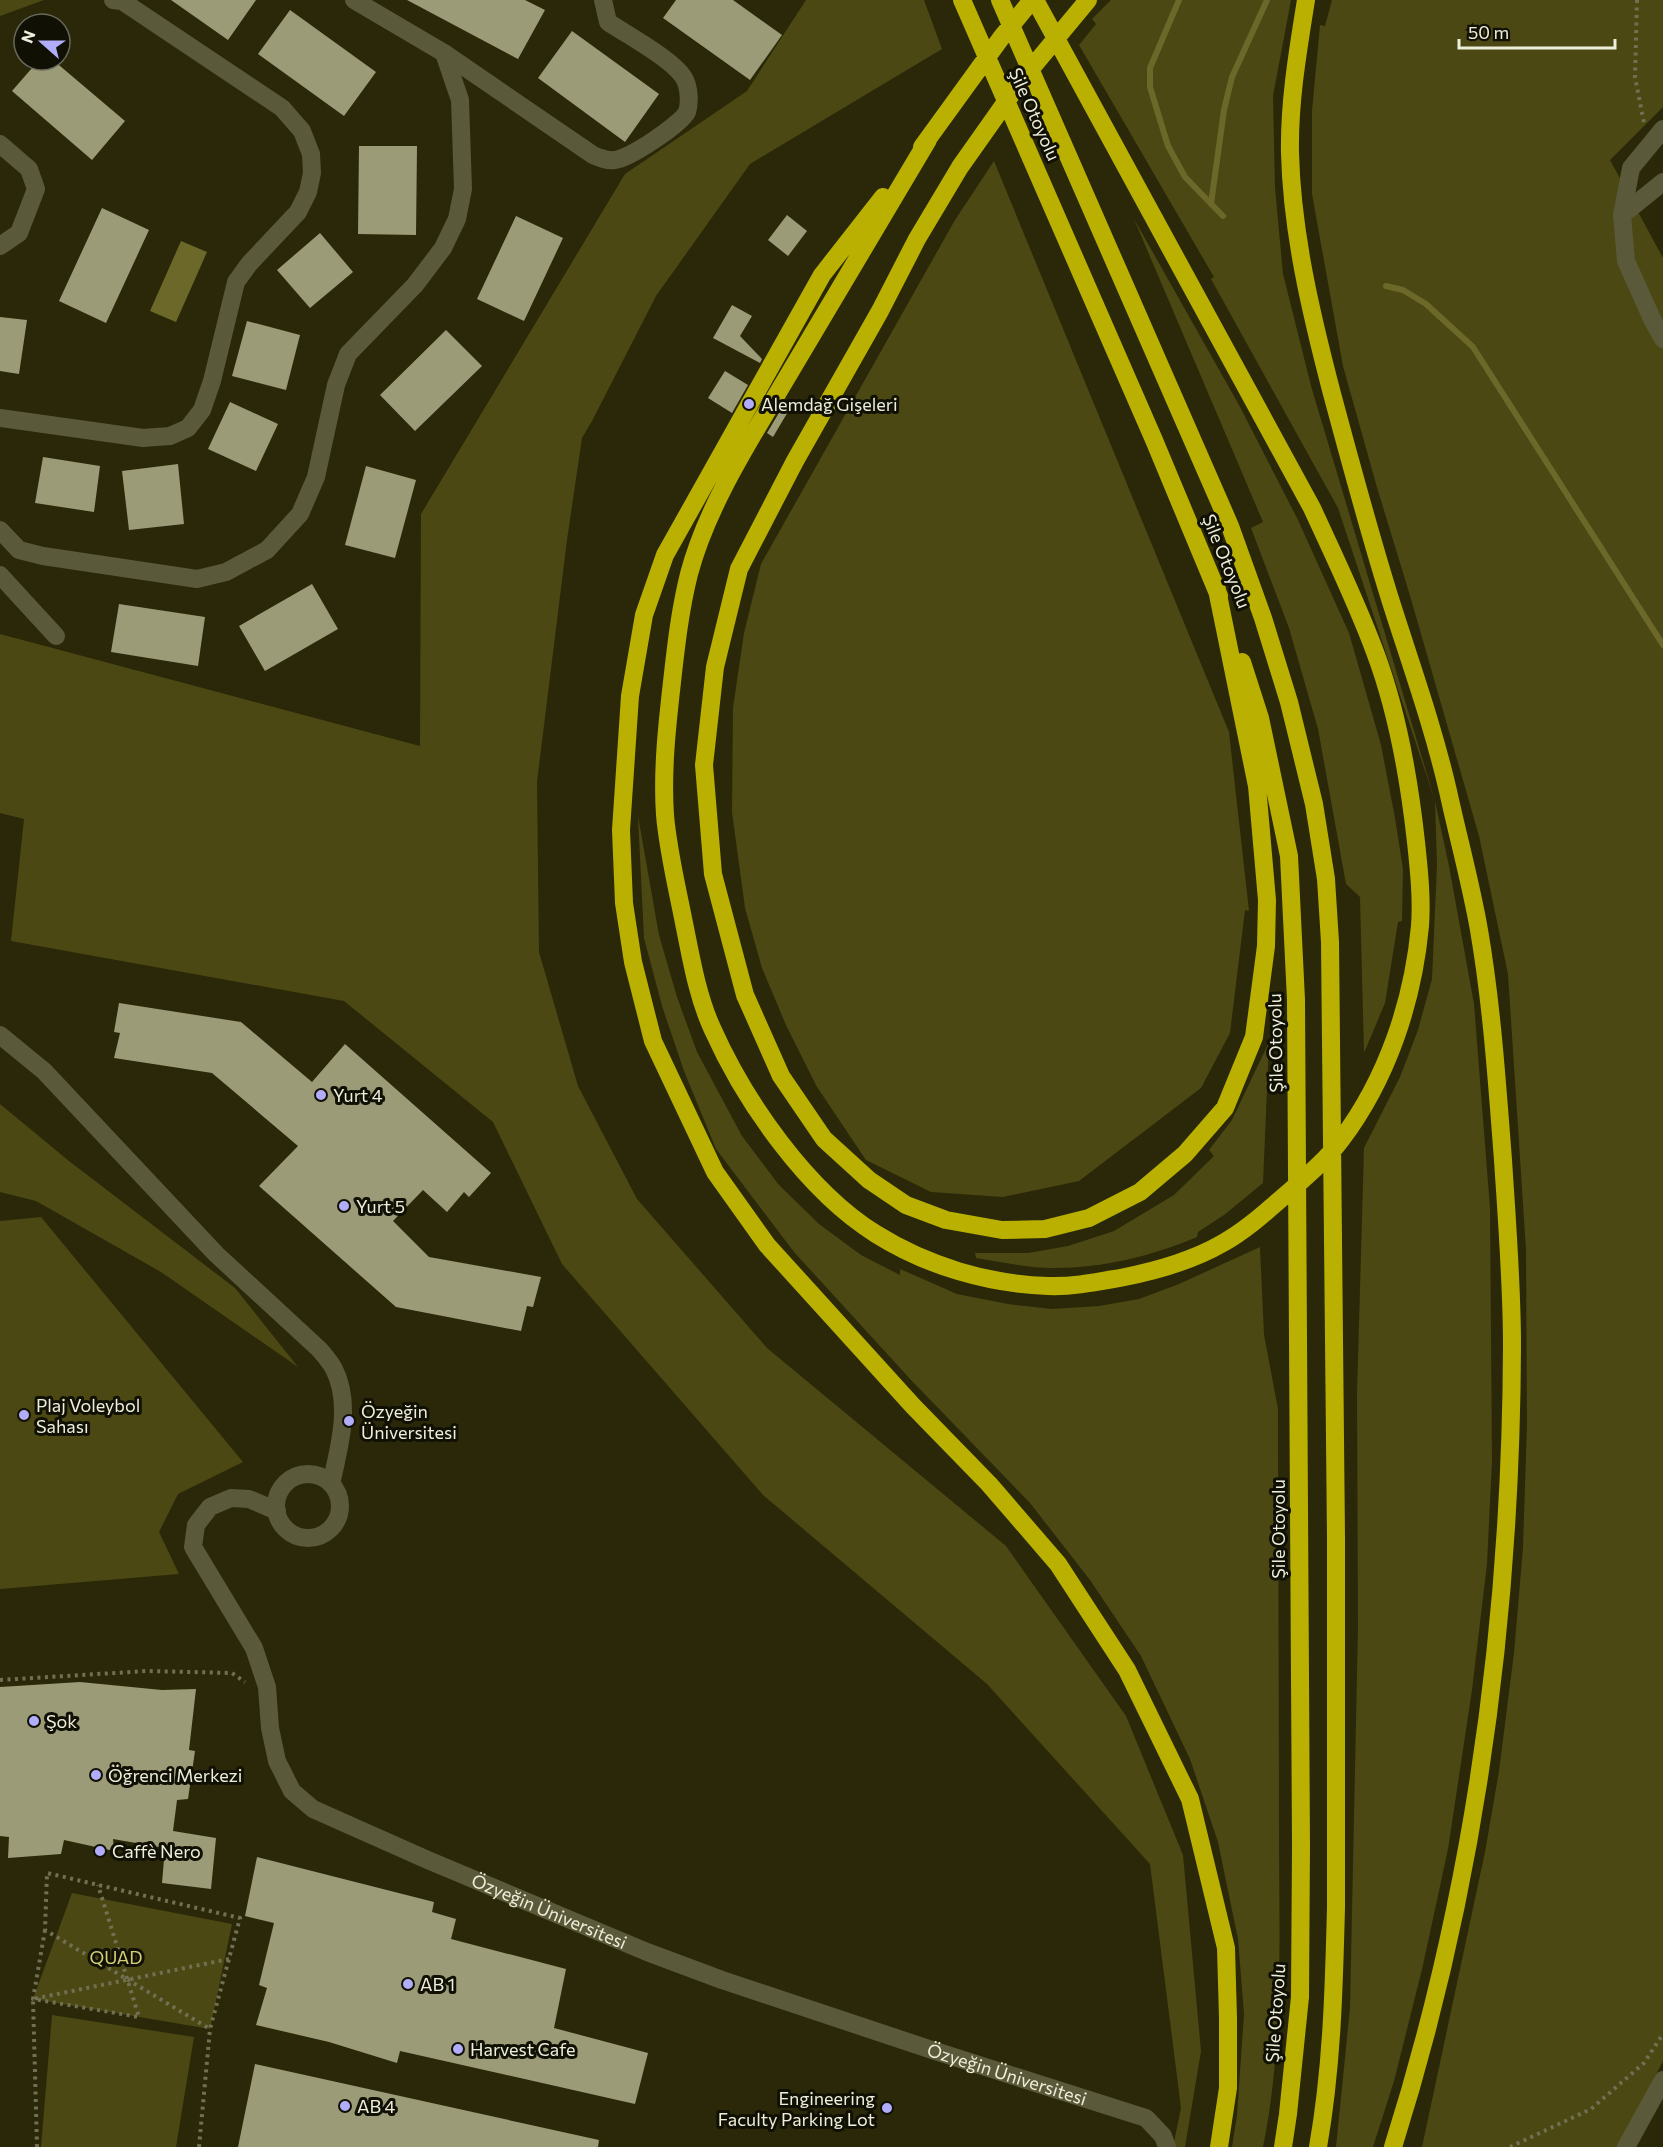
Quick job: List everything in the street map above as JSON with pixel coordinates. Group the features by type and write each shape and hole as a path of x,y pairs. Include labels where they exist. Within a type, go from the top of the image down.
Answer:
{"highway":[{"name":"Şile Otoyolu","path":"962,0 1216,585 1260,718 1288,856 1296,1000 1301,1881 1300,1997 1283,2147"},
{"name":"Şile Otoyolu","path":"1000,0 1230,526 1263,618 1289,702 1314,804 1326,879 1330,942 1335,1256 1336,1907 1334,1989 1326,2102 1318,2147"},
{"path":"928,140 718,497 690,571 677,640 664,765 665,819 693,965 710,1024 744,1089 778,1139 817,1187 872,1232 939,1265 1010,1282 1053,1286 1144,1274 1192,1259 1226,1242 1260,1217 1318,1166 1340,1141 1386,1065 1409,993 1420,926 1421,892 1410,792 1396,724 1377,656 1312,508 1034,0 1000,38 928,140 822,275 665,555 644,615 630,696 621,830 624,903 629,938 653,1041 715,1172 767,1245 913,1406 988,1484 1058,1564 1133,1681 1190,1799 1226,1948 1228,2088 1219,2147"},
{"path":"1306,0 1294,71 1290,152 1307,291 1352,471 1391,602 1420,688 1479,929 1492,1033 1509,1242 1512,1343 1509,1462 1494,1660 1467,1856 1422,2048 1393,2147"},
{"path":"1082,7 1020,82 960,167 917,238 880,311 795,461 739,569 715,667 704,765 713,874 745,995 781,1076 825,1139 869,1180 906,1205 946,1220 1002,1230 1045,1229 1089,1218 1140,1192 1185,1154 1225,1108 1254,1037 1266,946 1268,900 1257,786 1216,585"}],"street":[{"path":"0,418 143,438 170,436 188,428 202,410 212,381 236,282 249,264 298,212 308,192 312,173 311,154 302,131 282,108 122,1 113,0"},
{"path":"354,0 444,53 593,155 601,159 617,160 636,152 682,119 688,110 689,98 686,81 676,68 608,22 603,0"},
{"path":"0,530 19,550 43,556 197,579 226,572 267,550 300,514 304,505 315,477 336,385 348,354 415,285 443,248 457,219 463,189 460,100 444,53"},
{"path":"1663,129 1631,168 1622,215 1626,261 1663,339"},
{"path":"0,144 29,169 36,189 19,233 0,246"},
{"path":"1622,215 1663,182"},
{"path":"0,575 56,636"},
{"path":"0,1035 44,1071 216,1254 320,1350 334,1369 341,1388 343,1409 341,1434 331,1484"},
{"path":"314,1475 331,1484 337,1492 339,1512 336,1521 322,1535 303,1538 293,1534 279,1520 277,1501 286,1483 294,1478 314,1475"},
{"name":"Özyeğin Üniversitesi","path":"277,1511 249,1499 231,1498 210,1507 196,1525 193,1548 254,1648 267,1688 270,1728 278,1761 292,1791 313,1809 430,1862 658,1956 932,2050 1146,2118 1163,2136 1167,2147"},
{"path":"1626,2147 1663,2080"}],"path":[{"path":"1637,0 1635,77 1648,147"},
{"path":"0,1680 147,1671 232,1673 250,1687 267,1688"},
{"path":"37,2147 33,1999 45,1930 47,1873 240,1918 210,2029 199,2147"},
{"path":"33,1999 139,2017 98,1885"},
{"path":"45,1930 210,2029"},
{"path":"33,1999 229,1959"},
{"path":"1510,2147 1591,2109 1644,2063 1663,2034"}],"green space":[{"path":"0,0 44,0 0,16"},
{"path":"806,0 924,0 942,49 750,164 656,296 582,438 537,782 539,952 578,1086 637,1199 767,1348 1006,1546 1126,1716 1183,1855 1201,2051 1185,2147 1173,2147 1181,2108 1150,1864 987,1684 763,1495 562,1264 493,1122 344,1001 11,941 24,819 0,813 0,634 420,746 421,514 625,174 747,91"},
{"path":"1111,0 1291,0 1273,96 1275,188 1283,274 1311,386 1435,801 1338,508 1211,279 1214,277 1079,45 1096,24 1092,19"},
{"path":"1332,0 1663,0 1663,107 1610,160 1663,258 1663,2061 1619,2147 1422,2147 1485,1852 1499,1771 1514,1653 1523,1548 1527,1424 1526,1250 1508,974 1479,836 1343,366 1312,194 1312,111 1320,25 1325,26"},
{"path":"994,161 1229,732 1249,911 1245,910 1230,1033 1201,1088 1079,1181 1003,1197 931,1192 866,1160 817,1087 786,1025 762,968 745,908 732,812 733,708 744,633 761,564 955,220"},
{"path":"1134,219 1239,405 1298,520 1349,633 1381,745 1403,869 1402,921 1398,922 1385,1003 1364,1053 1360,897 1346,884 1318,729 1289,628 1251,528 1263,522"},
{"path":"1435,801 1474,1004 1490,1208 1492,1461 1487,1564 1472,1690 1448,1849 1423,1965 1394,2081 1373,2147 1336,2147 1350,2008 1358,1626 1357,1394 1364,1148 1400,1077 1418,1030 1432,979 1437,865"},
{"path":"638,816 659,935 677,997 697,1052 742,1136 779,1185 819,1224 861,1255 900,1275 900,1269 957,1294 1008,1304 1052,1309 1099,1306 1139,1299 1179,1284 1260,1247 1264,1335 1278,1409 1279,1989 1274,2069 1263,2147 1232,2147 1237,2115 1244,2014 1238,1939 1218,1842 1190,1759 1141,1656 1090,1580 1030,1503 911,1380 794,1252 716,1149 684,1071 662,1006 644,938"},
{"path":"1269,1042 1263,1183 1224,1215 1198,1232 1197,1237 1127,1260 1091,1266 1044,1268 976,1258 975,1253 1028,1253 1068,1246 1114,1231 1174,1195 1214,1156 1209,1150 1232,1120"},
{"path":"0,1104 69,1161 235,1288 298,1367 161,1272 36,1201 0,1192"},
{"path":"41,1217 243,1462 178,1494 159,1532 179,1574 0,1589 0,1221"},
{"name":"QUAD","path":"72,1893 232,1924 210,2029 33,1999"},
{"path":"52,2015 194,2037 176,2147 41,2147"}],"shaded area":[{"path":"181,241 207,252 176,322 150,311"}],"building":[{"path":"171,0 256,0 228,40"},
{"path":"407,0 525,0 545,10 518,59"},
{"path":"676,0 733,0 782,35 750,80 663,18"},
{"path":"290,10 376,72 344,116 258,54"},
{"path":"572,31 659,94 625,142 538,78"},
{"path":"29,72 67,72 125,121 92,160 12,91"},
{"path":"359,146 417,146 416,235 358,234"},
{"path":"102,208 149,230 106,323 59,301"},
{"path":"787,215 807,231 788,256 768,240"},
{"path":"516,216 563,238 524,321 477,299"},
{"path":"320,233 353,272 310,308 277,270"},
{"path":"732,305 752,316 740,336 762,359 760,363 713,338"},
{"path":"0,317 27,320 19,374 0,371"},
{"path":"247,321 300,335 286,390 232,376"},
{"path":"446,330 482,366 415,431 380,395"},
{"path":"725,371 748,385 732,413 708,398"},
{"path":"230,402 278,424 256,471 208,449"},
{"path":"783,406 789,410 773,437 767,433"},
{"path":"43,457 100,466 94,512 35,503"},
{"path":"178,464 184,524 129,530 122,471"},
{"path":"366,466 416,480 395,558 345,545"},
{"path":"312,584 338,629 265,671 239,626"},
{"path":"119,604 205,617 198,666 111,652"},
{"path":"119,1003 241,1022 312,1082 345,1044 491,1173 469,1197 464,1192 447,1212 423,1190 393,1221 429,1257 541,1277 533,1307 527,1306 521,1331 396,1307 259,1186 298,1146 212,1073 114,1058 120,1033 114,1032"},
{"name":"Öğrenci Merkezi","path":"80,1682 162,1690 196,1689 189,1750 195,1751 188,1799 177,1800 173,1831 216,1838 211,1889 162,1883 165,1848 113,1839 114,1851 64,1840 61,1854 8,1858 9,1837 0,1836 0,1687"},
{"name":"AB 1","path":"257,1857 434,1902 432,1912 456,1919 451,1939 566,1969 554,2028 648,2053 635,2104 400,2051 397,2063 329,2042 256,2025 267,1988 259,1985 274,1923 245,1916"},
{"name":"AB 4","path":"255,2064 599,2140 598,2147 238,2147"}],"waterway":[{"path":"1179,0 1150,68 1150,87 1168,146 1185,177 1223,216"},
{"path":"1211,204 1224,110 1232,77 1267,0"},
{"path":"1386,286 1403,290 1426,304 1473,347 1663,645"}],"place":[{"name":"Alemdağ Gişeleri","path":"749,404"},
{"name":"Yurt 4","path":"321,1095"},
{"name":"Yurt 5","path":"344,1206"},
{"name":"Plaj Voleybol Sahası","path":"24,1415"},
{"name":"Özyeğin Üniversitesi","path":"349,1421"},
{"name":"Şok","path":"34,1721"},
{"name":"Öğrenci Merkezi","path":"96,1775"},
{"name":"Caffè Nero","path":"100,1851"},
{"name":"AB 1","path":"408,1984"},
{"name":"Harvest Cafe","path":"458,2049"},
{"name":"AB 4","path":"345,2106"},
{"name":"Engineering Faculty Parking Lot","path":"887,2108"}]}
